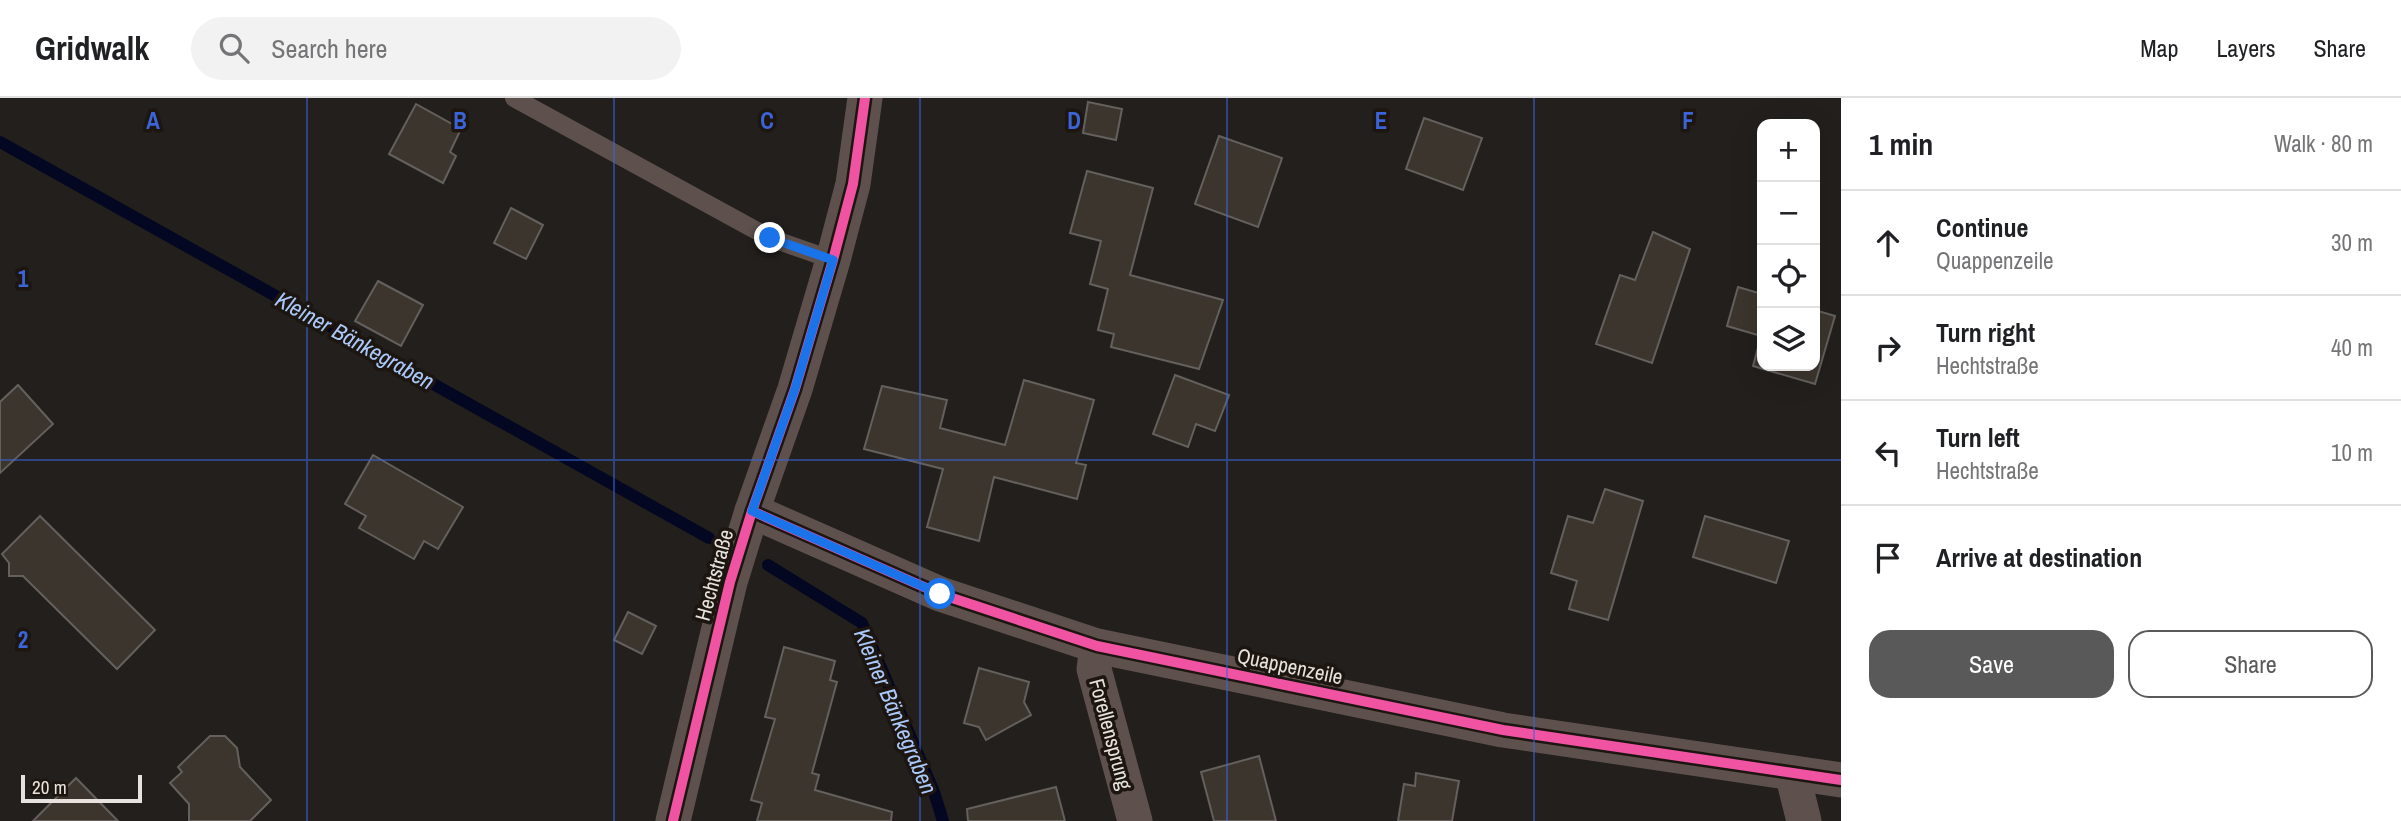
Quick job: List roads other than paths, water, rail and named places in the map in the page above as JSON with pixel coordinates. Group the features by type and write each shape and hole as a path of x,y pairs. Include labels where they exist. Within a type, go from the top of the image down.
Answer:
{"street":[{"name":"Hechtstraße","path":"673,821 730,582 795,389 833,260 853,184 865,98"},
{"name":"Quappenzeile","path":"752,511 940,594 1097,646 1503,730 1841,780"},
{"name":"Forellensprung","path":"1097,646 1094,669 1135,821"},
{"path":"1792,773 1804,821"}],"lane":[{"path":"514,98 770,238 833,260"}],"waterway":[{"name":"Kleiner Bänkegraben","path":"0,142 709,538"},
{"name":"Kleiner Bänkegraben","path":"768,565 862,623 934,792 943,821"}]}
